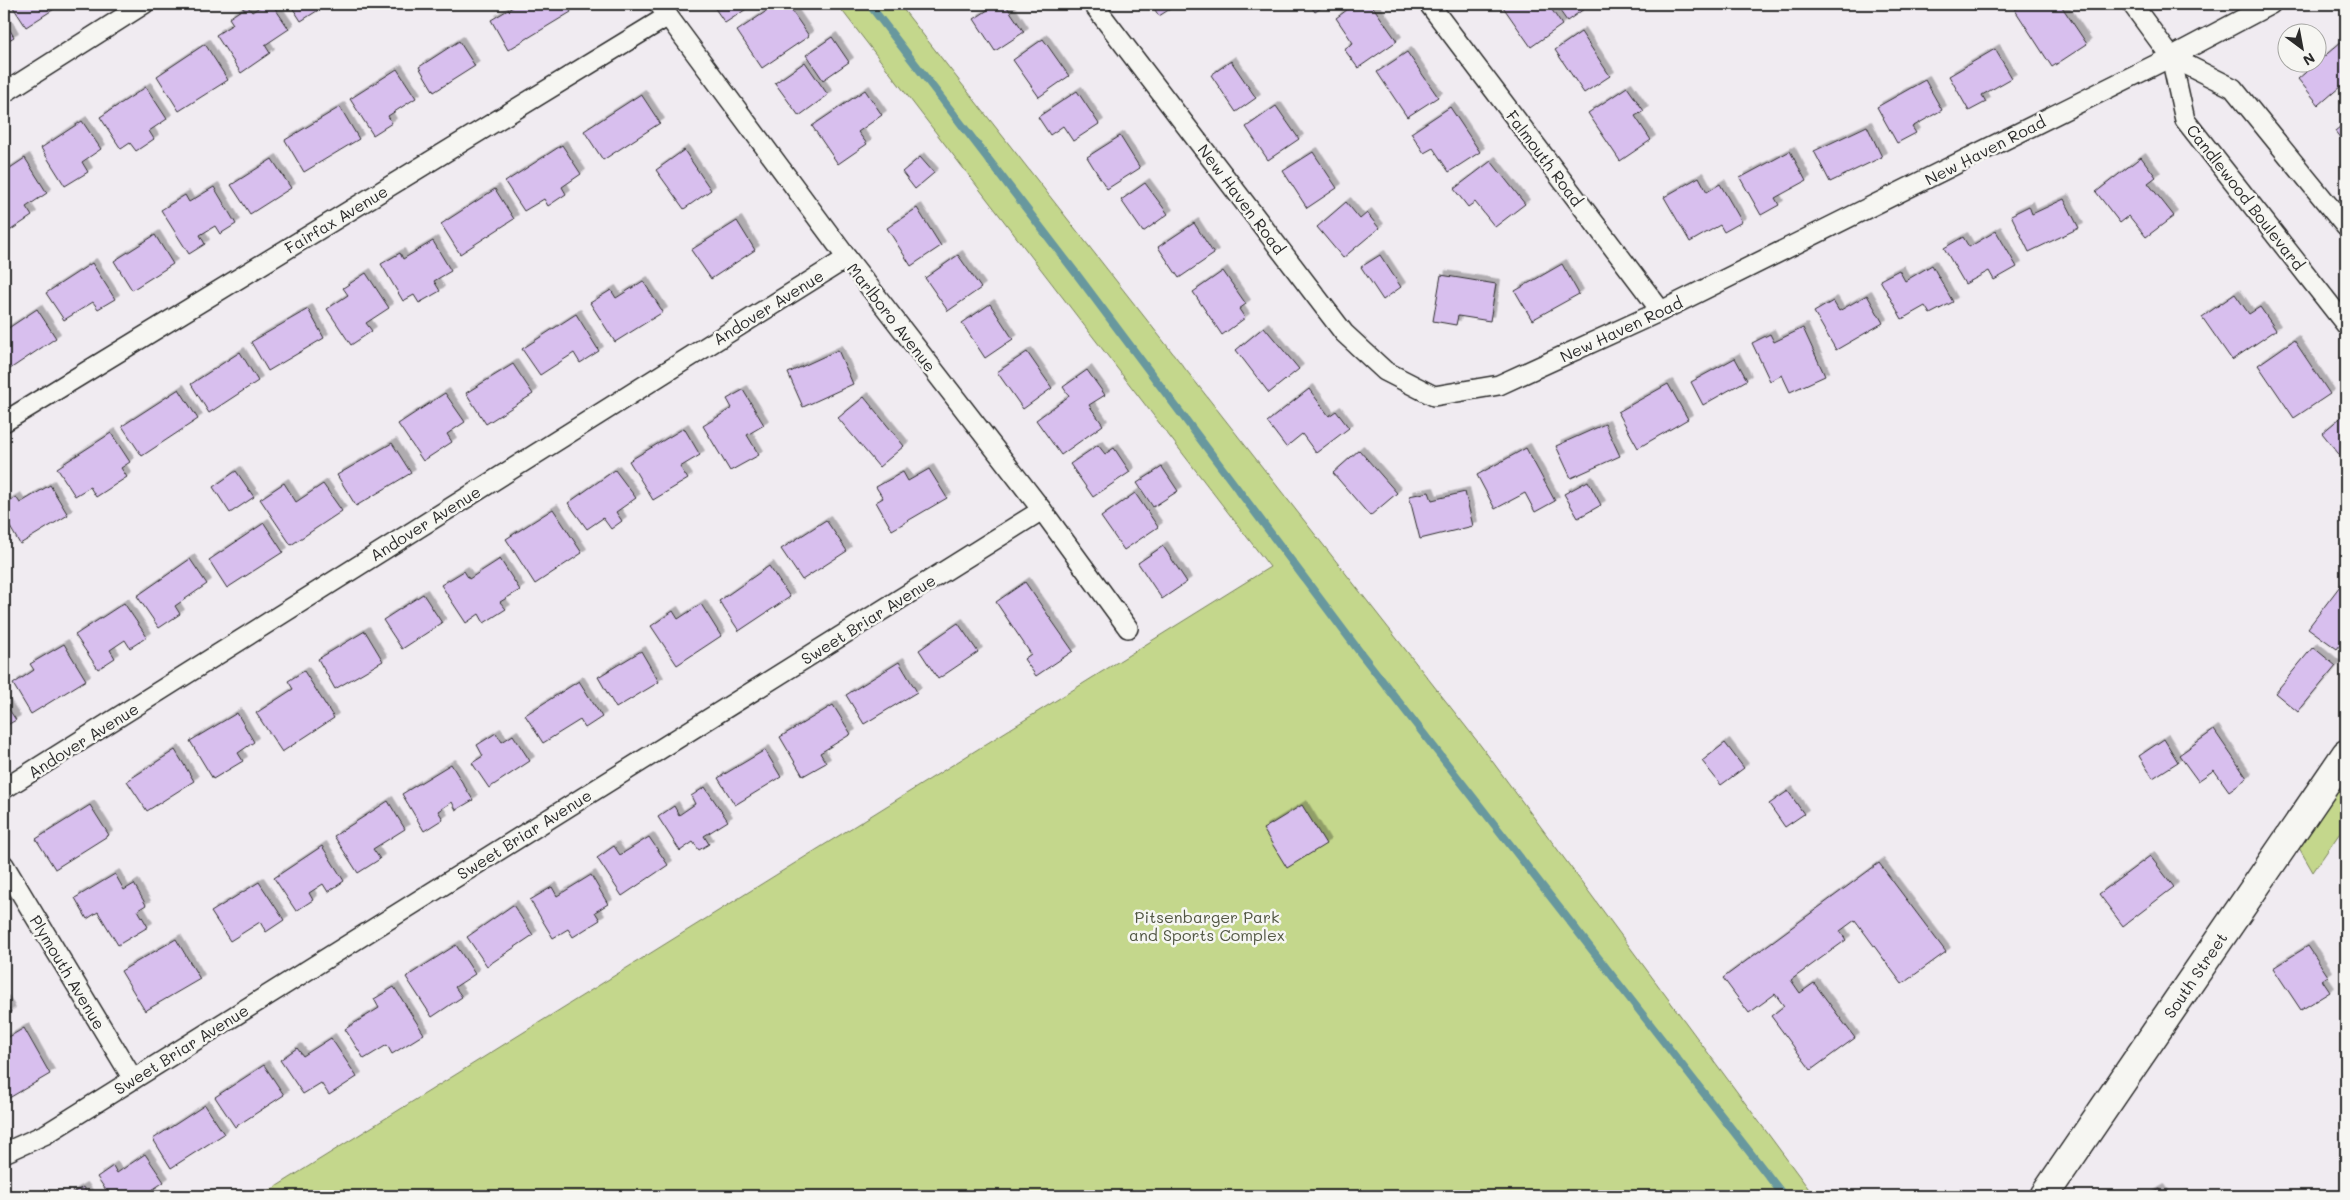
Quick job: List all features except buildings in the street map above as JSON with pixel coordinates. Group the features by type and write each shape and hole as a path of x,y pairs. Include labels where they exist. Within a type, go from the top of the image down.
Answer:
{"street":[{"path":"4,93 144,4"},
{"name":"New Haven Road","path":"1093,4 1344,333 1385,370 1434,396 1500,385 1661,312 2171,57 2270,4"},
{"name":"Falmouth Road","path":"1429,4 1661,312"},
{"name":"Candlewood Boulevard","path":"2132,4 2171,57 2185,120 2346,325"},
{"name":"Marlboro Avenue","path":"664,10 847,258 1042,510 1128,628"},
{"name":"Fairfax Avenue","path":"4,422 664,10"},
{"name":"Candlewood Boulevard","path":"2171,57 2233,88 2346,227"},
{"name":"Andover Avenue","path":"4,789 847,258"},
{"name":"Sweet Briar Avenue","path":"4,1153 46,1134 1042,510"},
{"name":"South Street","path":"2044,1196 2346,754"},
{"name":"Plymouth Avenue","path":"4,866 133,1079"}],"green space":[{"name":"Pitsenbarger Park and Sports Complex","path":"837,4 899,4 1481,746 1814,1196 261,1196 1270,567"},
{"path":"2346,754 2346,824 2313,872 2291,834"}],"waterway":[{"path":"869,4 1075,272 1359,651 1784,1196"}]}
